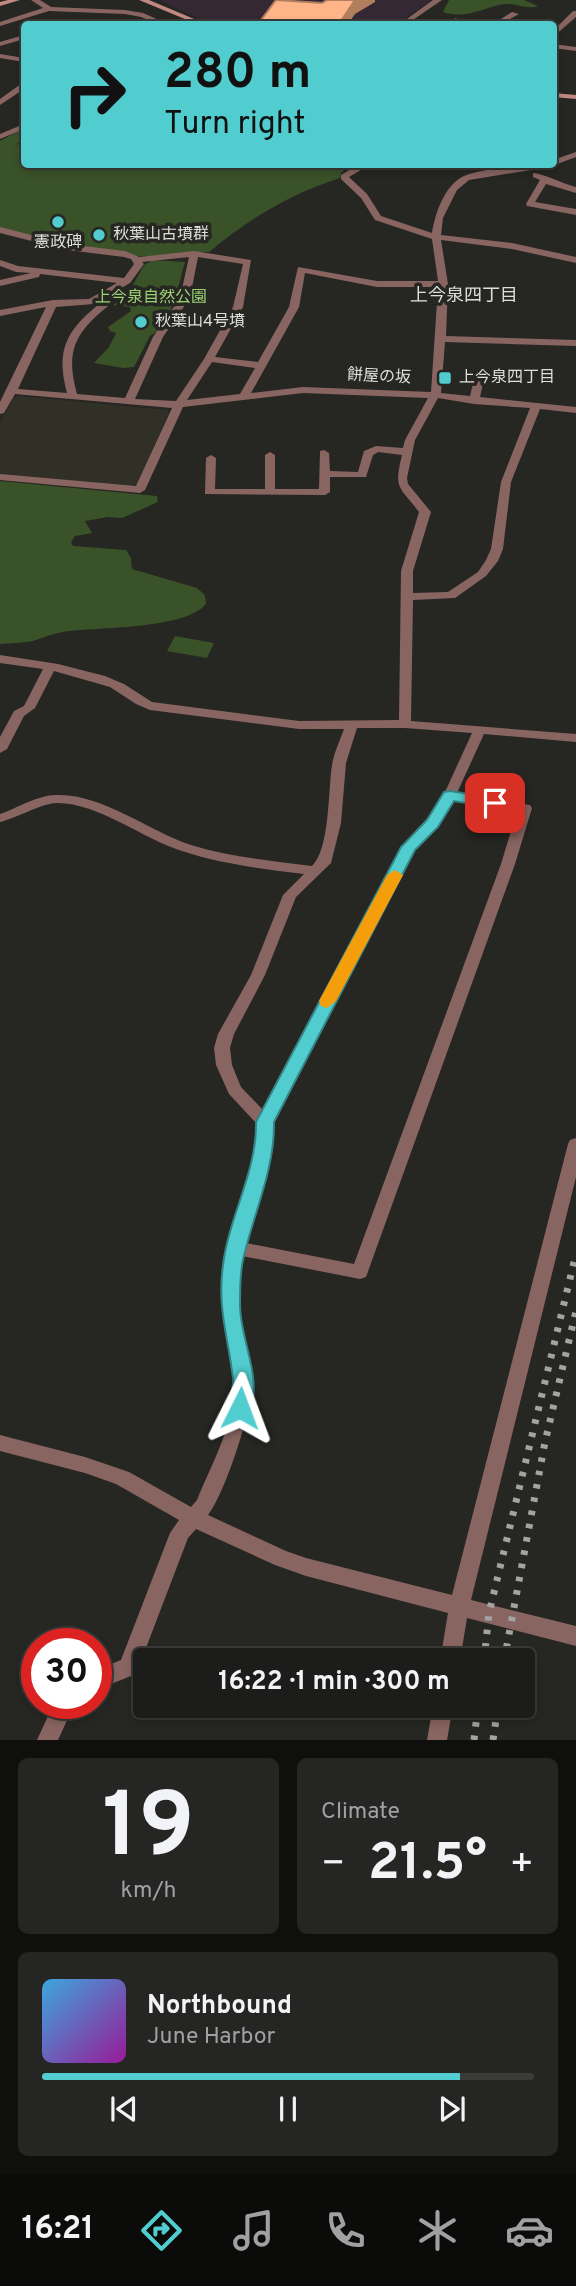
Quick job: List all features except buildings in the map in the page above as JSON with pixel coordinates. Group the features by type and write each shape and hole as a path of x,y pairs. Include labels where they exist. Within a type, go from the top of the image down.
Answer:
{"street":[{"path":"0,4 16,0"},
{"path":"35,0 48,9"},
{"path":"146,0 195,21"},
{"path":"410,21 434,3"},
{"path":"0,24 48,9 125,12 157,21"},
{"path":"502,21 515,13"},
{"path":"557,30 576,13"},
{"path":"32,16 41,20"},
{"path":"0,44 21,39"},
{"path":"557,47 576,49"},
{"path":"0,63 4,57"},
{"path":"0,103 21,88"},
{"path":"557,95 576,97"},
{"path":"0,137 21,127"},
{"path":"557,162 576,154"},
{"path":"360,168 344,177 364,196 378,218 436,237 512,246 576,260"},
{"path":"405,724 407,571 425,512 403,484 408,452 417,423 435,396 443,284 436,237 439,218 457,183 479,174 531,168"},
{"path":"526,169 544,180 576,190"},
{"path":"544,180 530,204 576,212"},
{"path":"0,230 34,241 125,254 137,260 194,254 248,262 241,299 209,359 176,409 140,490 0,477"},
{"path":"128,402 158,337 185,298 194,254"},
{"path":"0,313 53,303 78,305 91,302 127,281 139,266 137,260"},
{"path":"0,263 16,269 127,281"},
{"path":"244,396 295,307 301,269 377,284 443,284"},
{"path":"0,283 47,272"},
{"path":"73,396 66,376 65,360 74,337 86,319 125,289 127,281"},
{"path":"0,411 53,303"},
{"path":"441,339 576,343"},
{"path":"209,359 262,366"},
{"path":"474,401 480,375"},
{"name":"餅屋の坂","path":"12,391 181,404 303,390 435,396 576,410"},
{"path":"405,597 451,595 482,574 492,561 497,549 506,482 536,407"},
{"path":"325,474 362,475 369,453 376,449 408,452"},
{"path":"211,458 209,492 325,492 324,453"},
{"path":"270,455 270,492"},
{"path":"0,659 50,667 110,682 128,690 137,702 150,706 299,724 405,724 576,738"},
{"path":"0,749 19,714 29,708 50,667"},
{"path":"265,1122 235,1090 224,1065 222,1048 226,1034 258,975 290,895 324,863 334,823 339,763 352,724"},
{"path":"112,1674 129,1667 180,1533 204,1506 230,1443 240,1408 243,1380 230,1307 236,1248 265,1144 265,1122 409,847 433,823 463,775 480,730"},
{"path":"236,1248 360,1272 508,864 525,808 450,796"},
{"path":"0,818 18,815 53,799 109,814 149,835 187,849 243,861 314,871"},
{"path":"452,1648 459,1608 576,1144"},
{"path":"0,1443 85,1465 122,1478 194,1518 282,1559 459,1608 489,1613 576,1636"},
{"path":"437,1740 441,1718"},
{"path":"47,1740 57,1719"}],"shaded area":[{"path":"159,0 432,0 401,21 204,21"},
{"path":"14,397 169,412 137,485 131,487 0,475 0,423"}],"green space":[{"path":"449,0 524,0 538,6 505,4 459,15 443,12"},
{"path":"21,130 21,141 17,144 21,146 21,168 346,168 340,178 271,209 209,252 143,256 116,254 66,245 0,228 0,141"},
{"name":"上今泉自然公園","path":"153,260 185,262 174,303 164,323 150,336 134,367 94,363 109,347 116,333 108,327 131,311 130,307 113,305 129,292 144,265"},
{"path":"0,481 157,496 158,502 122,518 108,517 85,521 92,533 75,536 71,542 73,546 126,550 131,558 132,569 197,588 205,595 206,604 195,612 162,622 65,632 33,641 0,644"},
{"path":"175,636 214,643 207,658 167,651"}],"railway":[{"path":"485,1648 489,1613 576,1254"},
{"path":"506,1648 545,1442 576,1311"},
{"path":"474,1740 477,1718"},
{"path":"493,1740 496,1718"}],"slow traffic":[{"path":"327,1001 395,875"}],"place":[{"name":"憲政碑","path":"58,222"},
{"name":"秋葉山古墳群","path":"99,235"},
{"name":"秋葉山4号墳","path":"141,322"},
{"name":"上今泉四丁目","path":"445,378"}],"district":[{"name":"上今泉四丁目","path":"464,296"}],"route":[{"path":"240,1408 243,1380 230,1307 232,1263 265,1144 265,1122 272,1105 409,847 433,823 450,796 495,803"}]}
